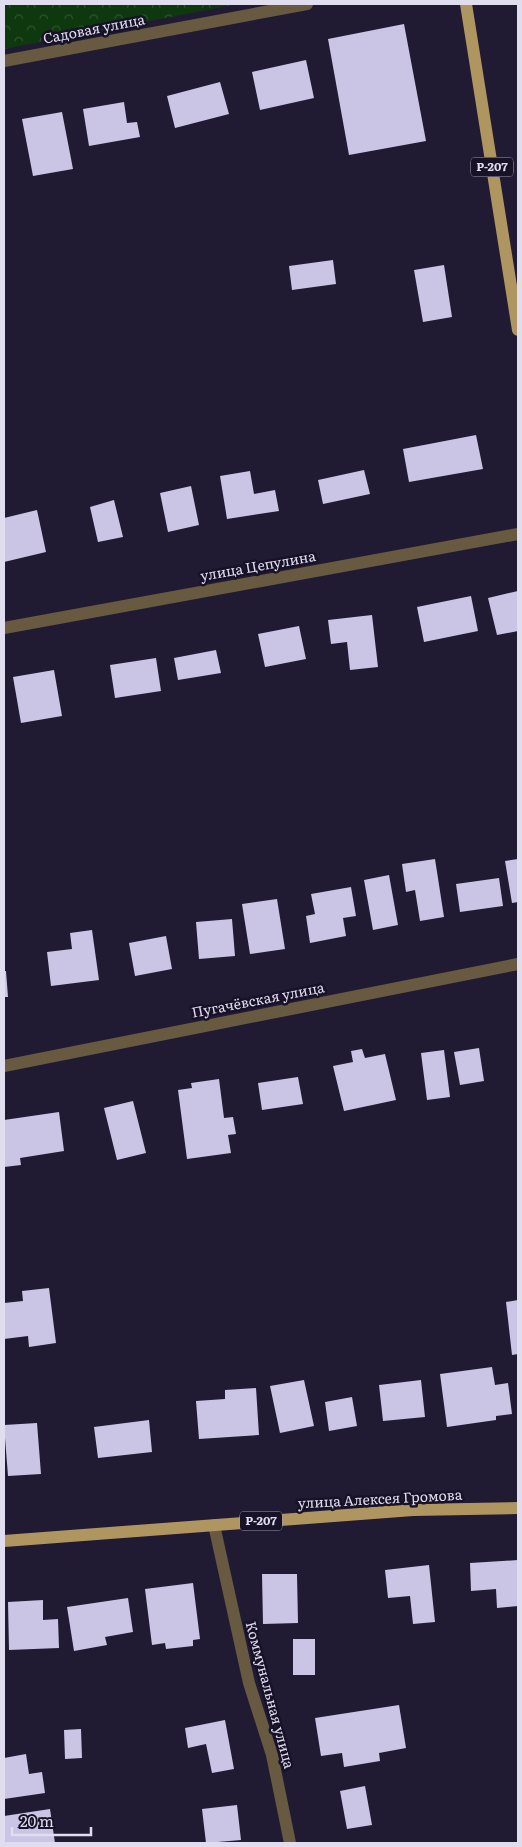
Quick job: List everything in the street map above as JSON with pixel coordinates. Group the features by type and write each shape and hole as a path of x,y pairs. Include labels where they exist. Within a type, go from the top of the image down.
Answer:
{"main road":[{"name":"Р-207","path":"466,4 518,330"},
{"name":"улица Алексея Громова","path":"4,1542 413,1510 518,1508"}],"street":[{"name":"Садовая улица","path":"4,61 307,4"},
{"name":"улица Цепулина","path":"4,628 518,534"},
{"name":"Пугачёвская улица","path":"4,1066 518,964"},
{"name":"Коммунальная улица","path":"214,1525 249,1683 272,1755 290,1843"}],"green space":[{"path":"4,4 238,4 4,49"}],"building":[{"path":"404,24 426,141 349,155 328,39"},
{"path":"306,60 314,98 260,110 252,72"},
{"path":"220,82 229,114 175,128 167,96"},
{"path":"124,102 127,123 137,122 140,137 89,146 83,109"},
{"path":"62,112 73,169 33,176 22,119"},
{"path":"333,260 336,284 292,290 289,266"},
{"path":"444,265 452,317 423,322 414,270"},
{"path":"476,435 483,469 409,482 403,449"},
{"path":"364,470 370,494 323,504 318,480"},
{"path":"250,471 254,494 275,490 279,511 227,519 220,476"},
{"path":"191,486 199,525 168,532 160,493"},
{"path":"114,500 123,537 98,542 90,507"},
{"path":"37,510 46,552 4,562 4,518"},
{"path":"518,591 518,631 497,635 488,598"},
{"path":"471,596 478,631 424,642 417,607"},
{"path":"372,615 378,667 350,670 347,642 331,644 328,620"},
{"path":"299,626 306,659 265,667 258,634"},
{"path":"216,650 221,673 178,680 174,658"},
{"path":"156,658 161,691 115,698 110,665"},
{"path":"54,670 62,716 21,723 13,677"},
{"path":"435,859 444,917 420,921 415,890 406,892 402,864"},
{"path":"518,859 518,902 512,903 505,861"},
{"path":"389,875 398,925 373,930 364,880"},
{"path":"499,878 503,906 460,912 456,884"},
{"path":"351,887 356,916 343,918 346,936 310,943 306,916 315,914 311,894"},
{"path":"277,899 285,949 250,954 242,904"},
{"path":"232,919 235,956 199,959 196,922"},
{"path":"92,930 99,980 51,986 47,952 72,949 70,933"},
{"path":"166,936 172,969 135,976 129,943"},
{"path":"4,971 6,971 8,997 4,997"},
{"path":"479,1048 484,1081 460,1085 454,1052"},
{"path":"362,1049 365,1058 385,1054 396,1100 344,1111 333,1066 353,1062 351,1051"},
{"path":"444,1050 450,1097 427,1100 421,1053"},
{"path":"298,1077 303,1104 262,1110 258,1083"},
{"path":"219,1079 224,1118 233,1117 236,1134 228,1135 231,1153 187,1159 178,1090 192,1088 191,1083"},
{"path":"133,1101 146,1153 117,1160 104,1108"},
{"path":"59,1112 64,1151 20,1158 21,1165 4,1167 4,1120"},
{"path":"49,1288 56,1343 29,1347 28,1336 4,1339 4,1303 23,1301 22,1291"},
{"path":"518,1300 518,1354 512,1355 506,1302"},
{"path":"492,1367 495,1385 508,1383 512,1414 496,1416 496,1420 447,1427 440,1374"},
{"path":"304,1380 314,1426 280,1433 270,1386"},
{"path":"421,1380 425,1417 383,1421 379,1385"},
{"path":"256,1388 259,1435 199,1439 196,1401 225,1399 225,1390"},
{"path":"352,1397 357,1426 329,1431 325,1402"},
{"path":"149,1420 152,1452 98,1458 94,1427"},
{"path":"37,1423 41,1474 8,1476 4,1425"},
{"path":"518,1560 518,1606 497,1608 496,1589 471,1591 470,1563"},
{"path":"429,1565 435,1622 413,1624 410,1596 388,1598 385,1570"},
{"path":"262,1574 297,1574 298,1623 263,1624"},
{"path":"193,1583 200,1639 193,1640 193,1646 166,1649 165,1643 152,1645 145,1589"},
{"path":"128,1598 133,1632 105,1637 107,1645 74,1651 67,1607"},
{"path":"43,1600 43,1620 58,1619 59,1648 9,1650 8,1602"},
{"path":"293,1639 315,1639 315,1675 293,1675"},
{"path":"399,1705 406,1748 379,1753 380,1761 344,1767 342,1753 321,1756 315,1718"},
{"path":"225,1720 234,1769 212,1773 206,1744 188,1748 185,1728"},
{"path":"81,1729 82,1758 65,1759 64,1730"},
{"path":"26,1754 29,1774 42,1772 45,1793 4,1799 4,1758"},
{"path":"365,1786 372,1825 347,1829 340,1791"},
{"path":"237,1805 241,1840 206,1843 202,1809"},
{"path":"50,1809 55,1843 4,1843 4,1816"}]}
